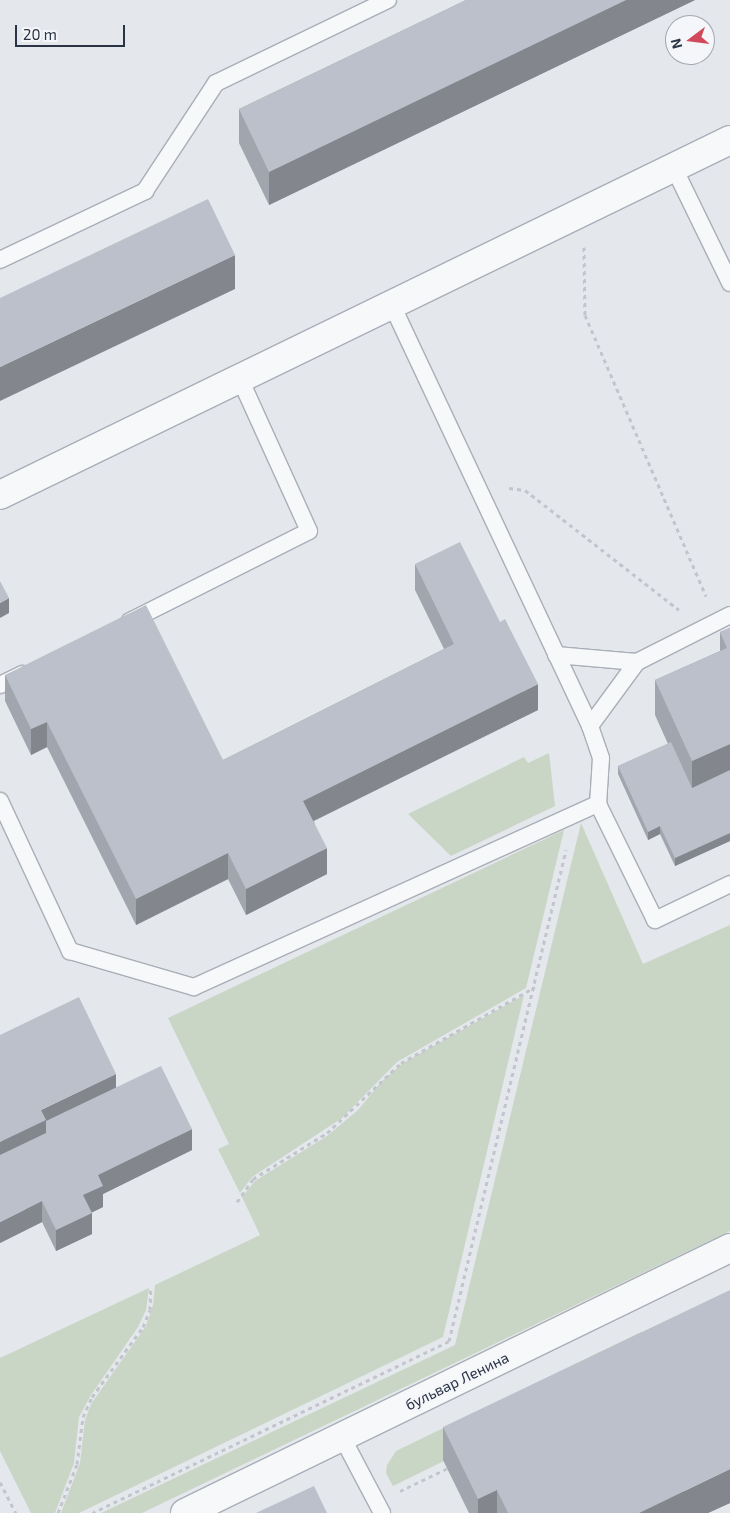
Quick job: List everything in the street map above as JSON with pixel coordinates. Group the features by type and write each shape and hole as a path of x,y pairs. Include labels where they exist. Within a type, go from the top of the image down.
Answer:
{"street":[{"path":"0,495 730,140"},
{"name":"бульвар Ленина","path":"185,1513 730,1248"}],"lane":[{"path":"0,260 145,191 216,84 388,0"},
{"path":"674,168 730,283"},
{"path":"392,305 590,726 601,758 598,804 655,920 730,884"},
{"path":"115,628 309,531 240,378"},
{"path":"590,726 637,662 717,622"},
{"path":"556,655 637,662"},
{"path":"0,685 35,668"},
{"path":"0,801 70,951 194,987 598,804"},
{"path":"342,1436 379,1508"}],"path":[{"path":"584,211 585,315 717,622"},
{"path":"475,484 525,490 717,622"},
{"path":"92,1513 449,1341 536,986 574,815"},
{"path":"237,1202 253,1179 327,1133 401,1062 536,986"},
{"path":"58,1513 78,1464 83,1416 92,1397 143,1326 150,1310 151,1287"},
{"path":"379,1508 456,1464"},
{"path":"0,1482 16,1513"}],"green space":[{"path":"549,753 555,806 451,856 408,814 524,757 528,763"},
{"path":"581,823 643,964 730,925 730,1231 142,1513 101,1513 455,1345"},
{"path":"564,830 526,988 397,1062 342,1118 252,1177 240,1193 218,1149 229,1144 168,1018"},
{"path":"524,995 443,1337 79,1513 61,1513 80,1463 85,1420 91,1404 146,1326 153,1305 155,1285 260,1235 242,1197 255,1181 327,1136 358,1110 381,1082 403,1063"},
{"path":"149,1288 146,1310 138,1327 91,1395 79,1417 74,1463 55,1513 31,1513 0,1451 0,1358"},
{"path":"641,1332 653,1358 393,1486 386,1473 387,1465 396,1451"}],"building":[{"path":"466,0 626,0 269,172 239,109"},
{"path":"208,199 235,255 0,367 0,298"},
{"path":"460,542 500,622 505,619 538,684 303,801 327,848 246,889 228,853 136,899 47,722 31,729 5,675 146,605 223,760 454,644 415,564"},
{"path":"0,581 9,598 0,603"},
{"path":"730,628 730,744 692,761 655,680 727,648 720,632"},
{"path":"671,742 692,788 730,770 730,833 675,858 660,826 648,832 618,766"},
{"path":"79,997 116,1074 41,1110 46,1120 0,1142 0,1035"},
{"path":"161,1066 192,1129 98,1175 103,1186 83,1195 92,1213 56,1230 42,1201 0,1222 0,1155 46,1133 46,1121"},
{"path":"730,1290 730,1469 639,1513 508,1513 497,1490 478,1499 443,1427"},
{"path":"314,1486 327,1513 256,1513"}]}
